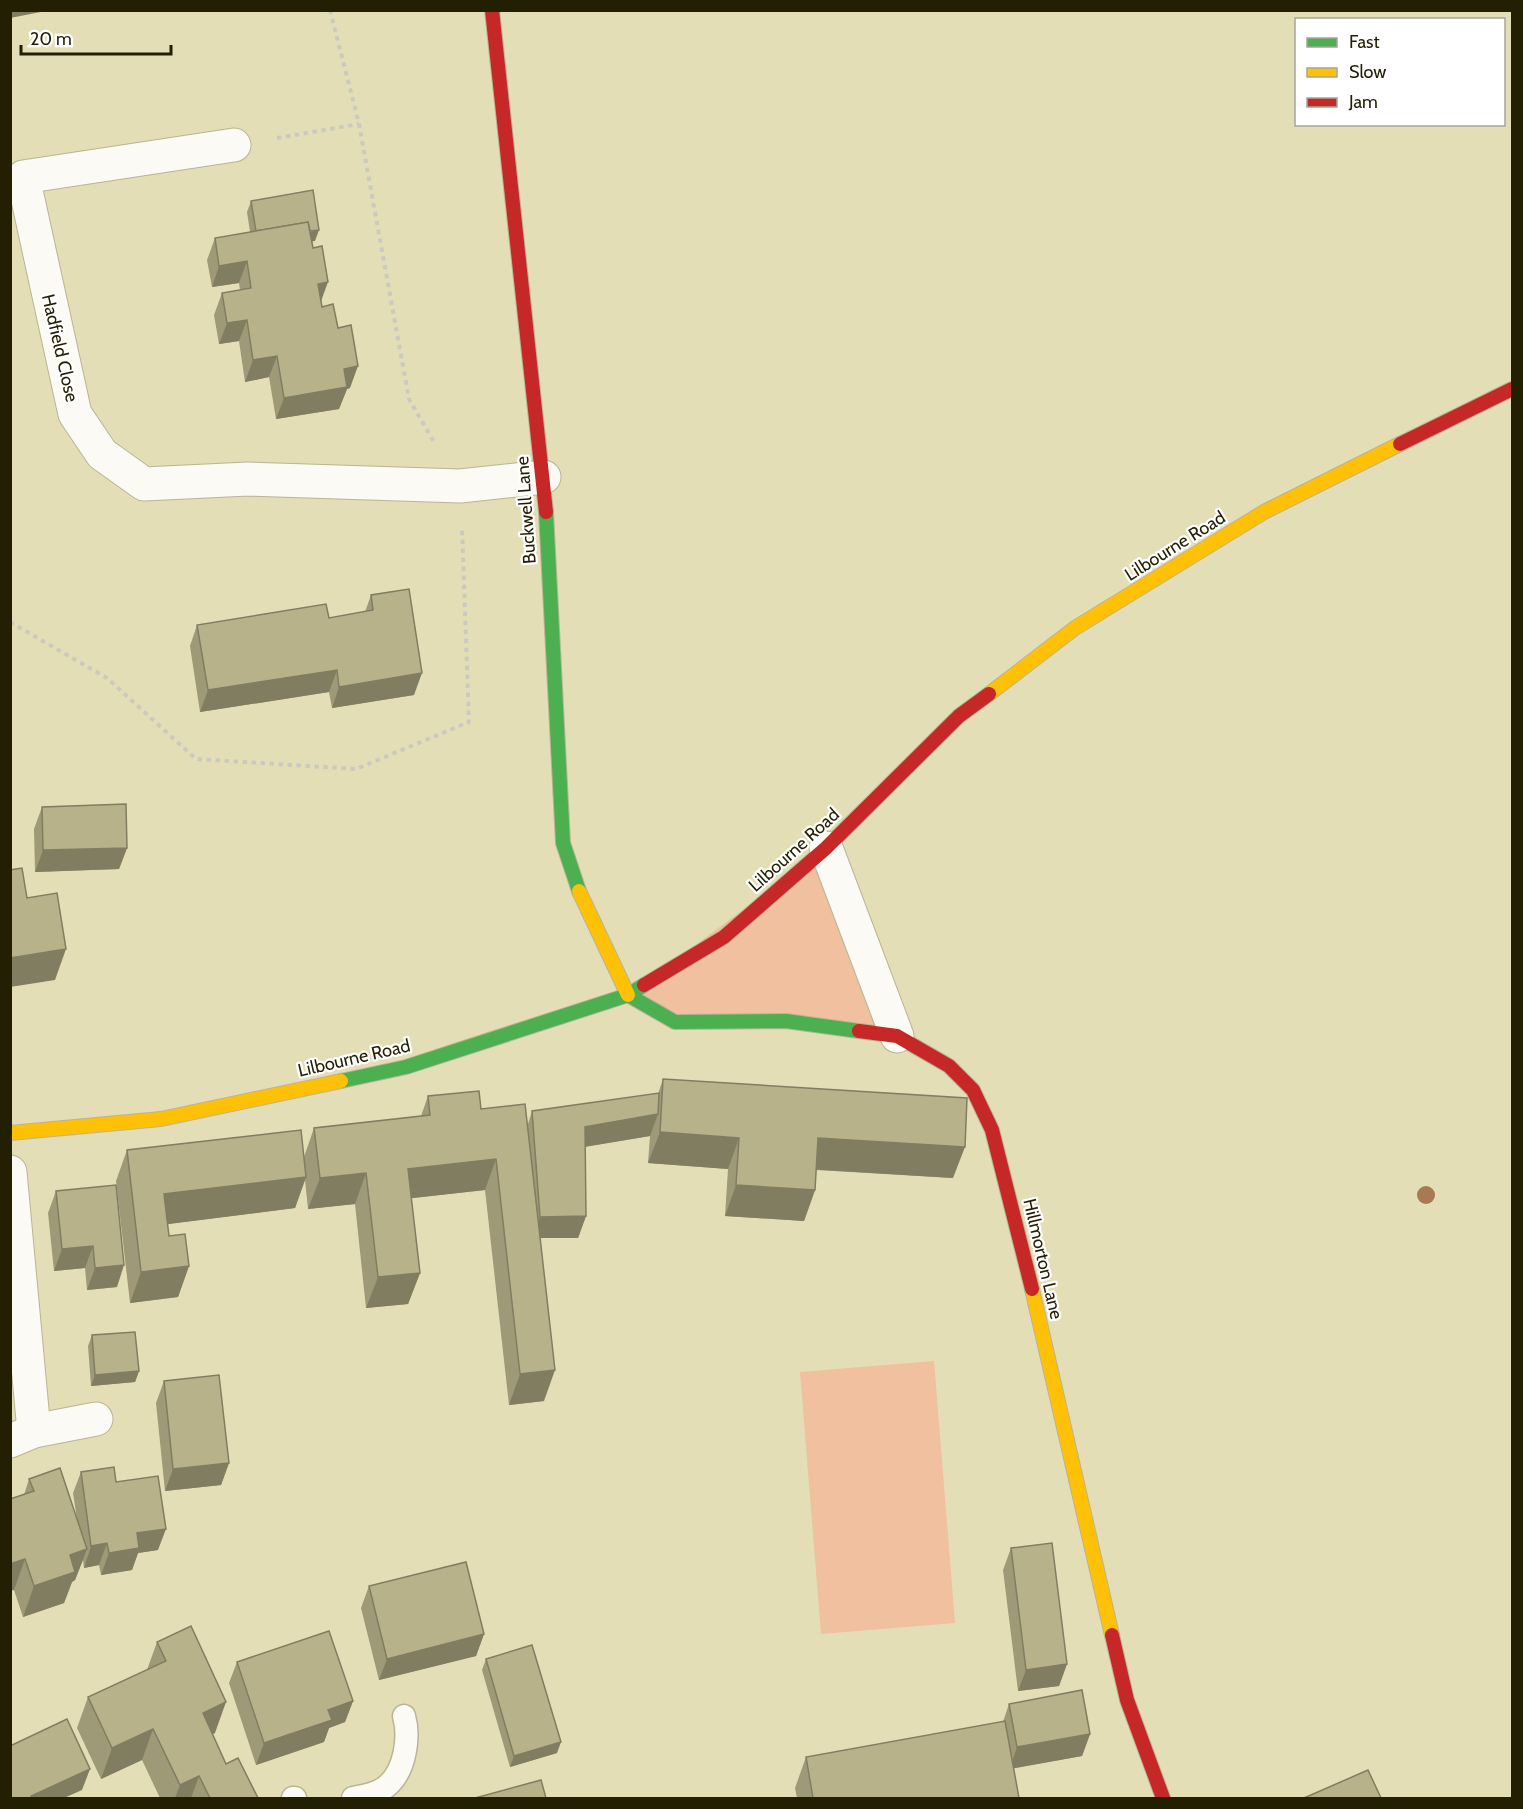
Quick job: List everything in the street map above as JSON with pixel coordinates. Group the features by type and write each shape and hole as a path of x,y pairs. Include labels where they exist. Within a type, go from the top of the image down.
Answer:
{"street":[{"name":"Buckwell Lane","path":"492,10 543,477 563,843 581,898 628,995"},
{"name":"Hadfield Close","path":"234,145 23,177 75,414 102,454 144,484 248,479 460,486 543,477"},
{"name":"Lilbourne Road","path":"10,1132 161,1119 406,1067 628,995 724,938 825,848 959,716 1075,628 1264,512 1512,389"},
{"path":"825,848 897,1036"},
{"name":"Hillmorton Lane","path":"628,995 675,1022 786,1021 897,1036 949,1066 973,1090 992,1130 1021,1240 1127,1700 1161,1797"},
{"path":"10,1172 22,1436 96,1419"}],"lane":[{"path":"360,1798 387,1786 400,1769 406,1740 404,1716"}],"path":[{"path":"234,145 359,124"}],"shaded area":[{"path":"826,848 897,1036 675,1022 628,995"},
{"path":"934,1361 955,1623 821,1634 800,1372"}],"building":[{"path":"313,190 319,230 310,231 308,222 256,231 251,201"},
{"path":"308,222 313,248 322,246 328,282 318,284 322,307 333,304 338,328 351,325 358,366 344,369 347,387 284,398 277,356 253,360 247,320 227,323 222,293 251,288 247,261 219,266 215,238"},
{"path":"409,589 422,673 339,687 337,670 208,690 197,625 326,604 329,618 373,610 371,595"},
{"path":"126,804 127,848 43,850 42,807"},
{"path":"22,868 27,898 57,893 66,949 10,958 10,870"},
{"path":"663,1079 967,1098 965,1147 818,1138 815,1190 736,1185 739,1138 660,1132"},
{"path":"479,1091 481,1109 525,1104 555,1370 520,1374 496,1159 408,1169 420,1273 378,1277 366,1173 320,1178 314,1128 430,1115 428,1096"},
{"path":"659,1093 658,1114 585,1127 586,1216 540,1217 532,1111"},
{"path":"301,1130 306,1177 164,1194 169,1236 185,1234 189,1266 141,1272 127,1150"},
{"path":"116,1185 124,1265 95,1268 93,1246 62,1249 56,1191"},
{"path":"135,1332 139,1371 95,1375 92,1335"},
{"path":"219,1375 229,1463 173,1469 164,1381"},
{"path":"114,1467 116,1482 158,1476 166,1529 137,1533 139,1548 109,1553 107,1543 91,1546 81,1472"},
{"path":"60,1468 87,1549 70,1555 75,1572 34,1586 25,1559 10,1564 10,1499 34,1491 29,1479"},
{"path":"1052,1543 1067,1664 1026,1670 1011,1548"},
{"path":"466,1562 484,1634 387,1659 369,1586"},
{"path":"191,1626 226,1702 203,1713 226,1764 238,1758 258,1798 210,1798 199,1776 180,1785 153,1729 112,1748 88,1697 166,1661 157,1642"},
{"path":"329,1631 353,1701 328,1710 332,1720 264,1743 237,1662"},
{"path":"532,1645 561,1742 514,1756 486,1659"},
{"path":"1082,1690 1090,1734 1017,1747 1009,1704"},
{"path":"67,1719 90,1769 31,1796 32,1798 10,1798 10,1746"},
{"path":"1005,1721 1019,1798 813,1798 806,1757"},
{"path":"1368,1770 1381,1798 1304,1798"},
{"path":"541,1780 546,1798 475,1798"}],"traffic: fast":[{"path":"546,512 563,843 579,891"},
{"path":"341,1081 406,1067 628,995 644,985"},
{"path":"628,995 675,1022 786,1021 859,1031"}],"traffic: slow":[{"path":"989,694 1075,628 1264,512 1400,444"},
{"path":"579,891 628,995"},
{"path":"10,1133 161,1119 341,1081"},
{"path":"1032,1289 1112,1635"}],"traffic: jam":[{"path":"492,10 546,512"},
{"path":"1400,444 1512,389"},
{"path":"644,985 724,937 826,848 959,716 989,694"},
{"path":"859,1031 897,1036 949,1066 973,1090 992,1130 1032,1289"},
{"path":"1112,1635 1127,1700 1163,1798"}]}
